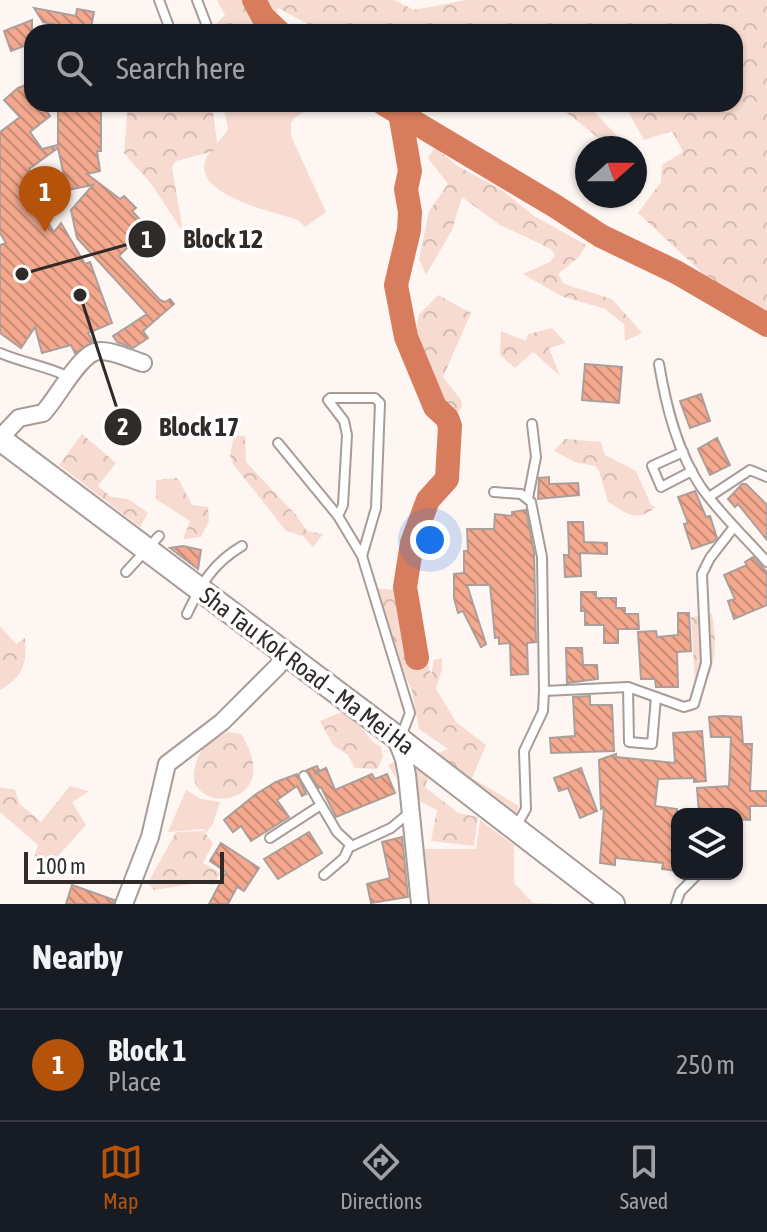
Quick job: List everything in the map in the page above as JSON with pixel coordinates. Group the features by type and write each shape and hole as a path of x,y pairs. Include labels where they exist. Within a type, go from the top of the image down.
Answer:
{"main road":[{"name":"Sha Tau Kok Road – Ma Mei Ha","path":"0,438 153,544 199,589 613,904"}],"street":[{"path":"0,438 19,418 43,413 83,359 97,351 143,363"},
{"path":"124,904 150,837 167,764 222,722 278,666 285,654"},
{"path":"397,738 404,759 420,904"}],"lane":[{"path":"159,0 168,24"},
{"path":"197,0 206,24"},
{"path":"0,353 70,377"},
{"path":"659,364 666,403 692,471 709,497 767,562"},
{"path":"338,516 343,505 347,435 344,421 328,400 375,398 380,403 376,508 362,556"},
{"path":"515,829 526,809 524,751 543,711 544,691 542,557 536,516 528,498 537,454 532,424"},
{"path":"278,443 338,516 362,556 410,713 397,738"},
{"path":"683,452 652,466 661,487 692,471"},
{"path":"709,497 750,470 767,477"},
{"path":"494,492 515,492 528,498"},
{"path":"544,691 628,687 690,707 697,699 706,663 702,574 734,527"},
{"path":"126,572 153,544"},
{"path":"187,614 199,589 221,558 242,546"},
{"path":"628,687 629,742 652,744 656,697"},
{"path":"304,776 339,835 350,845"},
{"path":"270,838 321,805"},
{"path":"350,845 373,839 409,813"},
{"path":"324,875 344,858 350,845"},
{"path":"676,904 680,892 692,880"}],"green space":[{"path":"217,0 394,0 414,10 466,0 767,0 767,319 701,272 638,213 642,208 647,208 647,201 661,182 662,165 683,152 672,131 647,139 647,136 642,136 628,112 743,112 743,24 308,24 278,8 271,24 216,24 225,15"},
{"path":"127,112 213,112 218,150 176,161 172,167 183,232 152,185 124,153"},
{"path":"225,112 305,112 291,122 291,136 326,212 305,227 298,220 238,200 211,183 205,172 206,159 228,129"},
{"path":"566,112 594,112 617,136 596,136"},
{"path":"435,147 456,165 503,191 534,216 586,245 579,257 558,274 564,284 612,299 642,333 625,341 624,324 605,309 561,296 523,274 550,262 555,255 551,249 500,225 462,197 452,230 426,275 419,259 429,211 448,184 428,158"},
{"path":"438,295 471,313 443,377 461,400 462,407 453,418 432,394 439,386 414,336 419,315"},
{"path":"552,328 566,343 549,348 560,376 533,352 515,368 500,355 501,331 526,341 528,334"},
{"path":"82,434 116,463 98,486 111,497 128,499 148,513 140,527 59,465"},
{"path":"234,435 245,436 246,462 307,531 323,534 313,547 303,536 286,531 233,464 230,455"},
{"path":"565,439 601,442 605,455 636,471 651,505 656,507 637,516 608,502 595,466 575,462 554,451"},
{"path":"178,478 192,505 208,507 209,521 201,537 183,539 190,521 156,499 156,480"},
{"path":"415,584 417,623 431,675 434,660 442,658 436,689 456,722 486,745 472,778 519,806 511,826 430,756 448,749 419,729 412,691 366,587 392,590"},
{"path":"712,614 715,642 713,661 707,679 702,687 698,687 695,684 691,617"},
{"path":"0,626 16,644 25,638 25,648 19,675 0,690"},
{"path":"346,710 381,747 383,757 377,769 355,768 348,755 333,745 320,721"},
{"path":"228,732 241,734 252,759 252,778 244,791 231,797 216,798 203,793 195,783 195,767 205,747"},
{"path":"410,754 430,772 425,787 458,813 478,817 474,846 431,841 437,810 407,795 388,765"},
{"path":"70,786 89,791 72,802 86,825 52,863 33,861 38,845 0,812 0,787 15,790 19,803 41,822"},
{"path":"186,790 201,799 220,802 213,824 206,833 204,829 168,832"},
{"path":"480,820 514,845 514,883 533,903 560,904 429,904 420,849 476,849"},
{"path":"204,831 213,844 203,863 220,873 214,885 197,883 154,890 148,883 176,832"}],"building":[{"path":"34,8 76,16 77,9 94,12 92,24 43,22"},
{"path":"32,20 32,24 24,24 24,46 11,51 4,31"},
{"path":"24,86 24,112 47,112 50,116 30,132 42,149 58,145 58,112 101,112 101,151 97,151 100,171 87,174 120,199 124,196 136,208 132,211 146,226 119,256 160,300 165,302 170,299 174,304 143,331 148,338 133,348 117,342 113,336 147,314 77,238 71,210 93,185 67,190 58,148 29,169 48,201 38,208 54,232 61,223 85,264 90,262 112,323 88,333 93,342 75,353 71,345 42,353 35,327 21,348 0,333 0,245 6,243 0,233 0,132 20,117 4,100"},
{"path":"585,364 622,367 619,403 582,400"},
{"path":"701,394 710,421 690,428 680,401"},
{"path":"717,438 730,465 710,475 698,449"},
{"path":"549,477 549,484 578,483 579,495 538,499 539,478"},
{"path":"742,484 746,484 767,505 767,540 738,504 735,507 728,499"},
{"path":"695,491 706,517 710,516 717,538 692,549 684,524 688,523 678,497"},
{"path":"526,510 534,553 536,642 527,643 528,674 511,675 510,643 499,644 499,637 495,638 490,585 467,585 486,644 481,647 463,611 458,613 454,598 454,574 464,573 464,551 468,551 467,529 494,529 495,514 512,516 512,512"},
{"path":"568,522 583,522 584,542 607,543 607,554 580,553 581,576 565,577 564,555 569,555"},
{"path":"183,546 201,550 198,569 170,548"},
{"path":"753,557 767,572 767,605 734,619 728,601 735,599 724,575 747,565 745,562"},
{"path":"581,592 596,592 596,598 616,598 616,608 625,608 625,614 638,614 639,629 618,629 618,643 604,643 604,625 585,625"},
{"path":"678,613 689,613 691,651 677,652 678,687 656,687 655,679 641,679 638,632 656,631 657,637 678,635"},
{"path":"566,648 582,648 583,665 597,665 598,679 567,683"},
{"path":"590,696 590,705 612,705 614,751 551,753 550,738 575,736 573,697"},
{"path":"709,717 741,717 743,744 752,744 750,791 767,791 767,806 750,806 750,820 743,819 743,808 699,808 697,788 729,786 731,737 711,737"},
{"path":"702,731 706,781 694,782 694,778 658,779 655,806 671,808 671,870 662,869 663,863 615,858 615,865 600,863 604,808 601,809 599,760 616,754 616,757 675,763 673,733"},
{"path":"317,766 319,770 314,774 326,768 335,790 372,774 375,779 387,774 395,793 336,817 321,787 307,770"},
{"path":"581,768 597,811 580,818 568,788 559,791 554,778"},
{"path":"297,774 306,794 302,796 297,786 277,800 289,817 251,841 241,826 233,832 224,820 256,794"},
{"path":"309,832 322,853 278,879 264,859"},
{"path":"402,837 408,897 371,903 367,884 390,878 382,842"},
{"path":"221,843 259,868 244,891 237,887 228,904 209,904 226,872 210,861"},
{"path":"72,885 114,900 113,904 66,904"}],"waterway":[{"path":"254,0 270,24"},
{"path":"397,112 601,236 676,272 767,325"},
{"path":"400,113 410,171 406,189 410,212 409,230 396,285 406,337 435,407 447,418 450,426 447,479 428,500 412,543 405,587 417,658"}],"place":[{"name":"Block 1","path":"45,232"},
{"name":"Block 12","path":"22,274"},
{"name":"Block 17","path":"80,295"}]}
